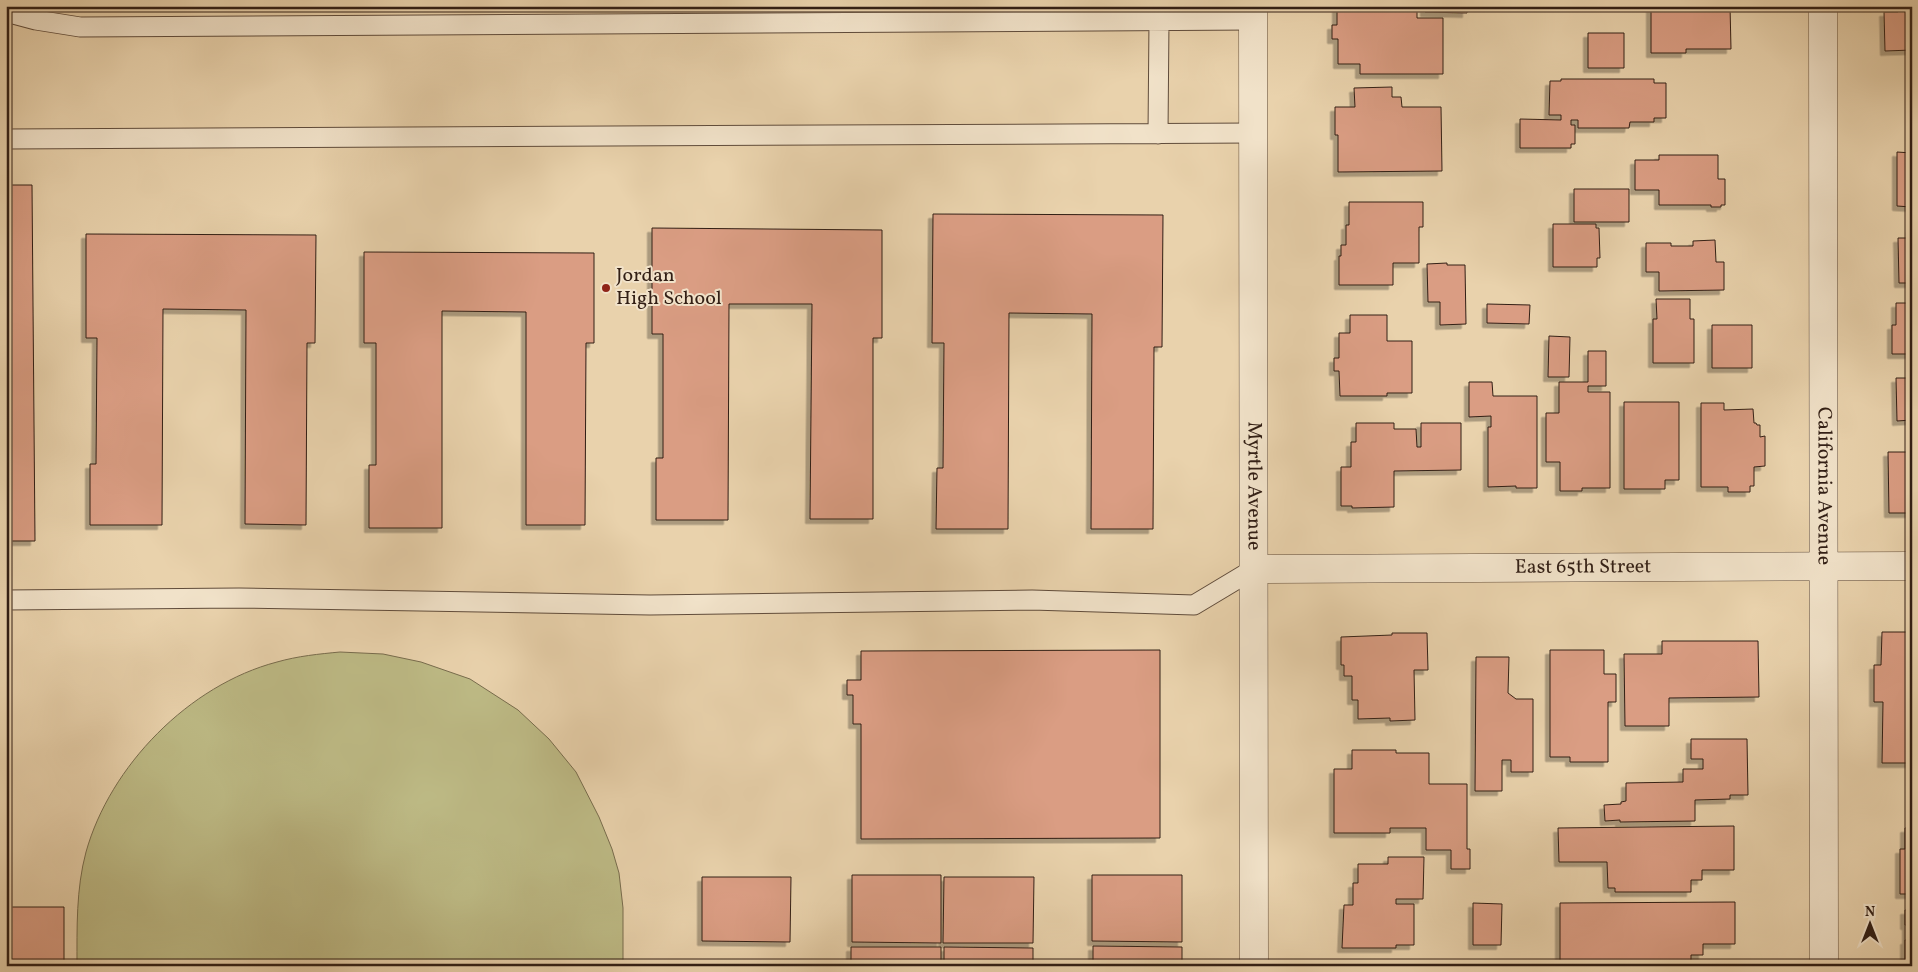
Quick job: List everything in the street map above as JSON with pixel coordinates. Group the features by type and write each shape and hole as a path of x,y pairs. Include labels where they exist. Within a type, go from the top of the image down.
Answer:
{"street":[{"name":"California Avenue","path":"1823,6 1824,966"},
{"name":"Myrtle Avenue","path":"1253,13 1254,966"},
{"name":"East 65th Street","path":"1254,569 1912,566"}],"lane":[{"path":"6,12 36,20 80,27 1158,20 1253,13"},
{"path":"1158,20 1158,134"},
{"path":"6,139 1253,133"},
{"path":"6,600 239,598 650,604 1032,600 1194,604 1254,569"}],"shaded area":[{"path":"340,652 383,654 421,662 470,679 518,710 549,739 576,772 599,817 612,849 619,873 623,908 623,966 77,966 80,880 86,852 97,820 114,789 134,760 158,733 184,710 213,689 245,673 277,662"}],"building":[{"path":"1337,6 1417,8 1417,18 1443,18 1443,74 1360,74 1360,64 1338,64 1338,39 1332,39 1332,25 1337,25"},
{"path":"1425,6 1467,6 1467,13 1425,12"},
{"path":"1651,6 1730,6 1731,49 1686,49 1686,53 1651,53"},
{"path":"1898,6 1912,6 1912,50 1885,51 1884,12 1898,12"},
{"path":"1588,33 1624,33 1624,68 1588,68"},
{"path":"1561,79 1654,79 1654,83 1666,83 1666,118 1654,118 1654,122 1630,122 1629,128 1578,128 1578,120 1571,120 1571,125 1575,125 1575,144 1571,144 1571,148 1520,148 1520,119 1561,120 1561,115 1549,115 1550,81 1561,81"},
{"path":"1392,87 1392,97 1401,97 1402,107 1441,107 1442,171 1338,172 1338,135 1335,135 1335,107 1355,107 1354,88"},
{"path":"1897,152 1912,153 1912,207 1897,206"},
{"path":"1659,155 1718,155 1718,179 1725,179 1725,205 1711,207 1711,205 1659,205 1659,190 1635,190 1635,160 1659,160"},
{"path":"6,185 32,185 35,541 6,541"},
{"path":"1574,189 1629,189 1629,222 1574,222"},
{"path":"1349,202 1423,202 1423,227 1419,227 1419,263 1393,263 1393,285 1339,285 1339,256 1341,256 1341,245 1346,245 1346,225 1349,225"},
{"path":"933,214 1163,215 1162,347 1154,347 1153,529 1091,529 1092,314 1009,313 1008,529 936,529 937,468 943,468 944,343 932,343"},
{"path":"1553,224 1596,224 1596,228 1599,228 1600,258 1597,258 1597,267 1553,267"},
{"path":"652,228 882,230 882,338 873,338 873,519 810,519 812,304 729,304 728,520 656,520 656,458 663,458 663,334 652,334"},
{"path":"1911,228 1912,283 1899,283 1898,238 1911,238"},
{"path":"86,234 316,235 315,343 307,343 306,525 245,524 246,310 163,309 162,525 90,525 90,464 96,464 97,338 86,338"},
{"path":"1715,240 1716,262 1724,262 1724,290 1659,291 1659,272 1646,272 1646,243 1671,243 1671,246 1693,246 1693,241"},
{"path":"364,252 594,253 594,343 586,343 585,525 526,525 526,312 442,311 442,528 369,528 369,465 376,465 376,343 364,343"},
{"path":"1447,263 1447,265 1465,265 1466,324 1440,325 1440,302 1428,302 1427,264"},
{"path":"1656,299 1690,299 1690,319 1694,319 1694,363 1653,363 1653,319 1657,319"},
{"path":"1896,303 1912,303 1912,354 1892,354 1892,325 1896,325"},
{"path":"1487,304 1530,305 1529,324 1487,323"},
{"path":"1350,315 1387,315 1387,341 1412,341 1412,393 1387,393 1387,396 1340,396 1339,371 1334,371 1334,358 1339,358 1339,333 1350,333"},
{"path":"1712,325 1752,325 1752,368 1712,368"},
{"path":"1549,336 1570,337 1569,377 1548,377"},
{"path":"1588,351 1606,351 1606,386 1588,386 1588,392 1610,392 1610,488 1582,488 1582,491 1560,491 1560,462 1546,462 1546,413 1559,413 1559,382 1588,382"},
{"path":"1896,378 1912,378 1912,420 1897,421"},
{"path":"1469,382 1492,382 1493,396 1537,396 1537,488 1516,488 1516,486 1488,487 1488,427 1491,427 1491,416 1469,417"},
{"path":"1624,402 1679,402 1679,480 1665,480 1665,489 1624,489"},
{"path":"1701,403 1724,403 1724,410 1753,409 1754,423 1760,425 1760,437 1765,436 1765,466 1754,467 1754,486 1750,486 1750,492 1728,492 1728,487 1701,487"},
{"path":"1356,423 1394,423 1394,429 1416,429 1417,447 1421,447 1421,423 1461,423 1461,470 1394,471 1394,507 1352,508 1352,506 1341,506 1341,467 1351,467 1351,442 1356,442"},
{"path":"1888,452 1912,452 1912,513 1889,513"},
{"path":"1882,632 1912,632 1912,763 1882,763 1883,702 1874,702 1874,665 1881,665"},
{"path":"1392,633 1427,633 1428,670 1414,670 1415,720 1390,721 1390,718 1358,719 1358,700 1352,700 1352,676 1344,676 1344,665 1341,665 1341,637 1392,635"},
{"path":"1662,641 1758,641 1759,697 1669,698 1669,726 1625,726 1624,654 1662,654"},
{"path":"1160,650 1160,838 861,839 861,724 853,724 853,695 847,695 847,680 861,680 861,651"},
{"path":"1550,650 1604,650 1604,674 1616,674 1616,702 1608,702 1608,762 1570,762 1570,757 1550,757"},
{"path":"1476,657 1509,657 1508,693 1516,699 1533,699 1533,772 1511,772 1511,760 1502,760 1502,791 1475,791"},
{"path":"1691,739 1747,739 1748,795 1730,795 1730,799 1695,800 1695,821 1605,821 1604,805 1621,804 1621,802 1626,801 1626,783 1683,782 1683,769 1703,769 1703,759 1691,759"},
{"path":"1352,750 1396,750 1396,753 1429,753 1429,784 1467,784 1467,849 1470,849 1470,869 1451,869 1451,850 1426,850 1426,828 1390,828 1390,833 1334,833 1334,769 1352,769"},
{"path":"1734,826 1734,870 1702,870 1702,880 1691,880 1691,892 1615,892 1615,888 1608,888 1607,862 1559,862 1558,828"},
{"path":"1905,828 1912,828 1912,894 1900,894 1900,849 1905,849"},
{"path":"1388,857 1424,857 1423,899 1396,899 1396,904 1414,904 1414,945 1396,945 1396,948 1342,948 1344,905 1353,905 1353,883 1358,883 1358,864 1388,864"},
{"path":"852,875 941,875 941,943 852,942"},
{"path":"1092,875 1182,875 1182,942 1092,941"},
{"path":"702,877 791,877 790,942 702,941"},
{"path":"944,877 1034,877 1033,943 943,943"},
{"path":"1735,902 1735,944 1703,944 1703,955 1691,955 1691,966 1560,966 1560,903"},
{"path":"1473,903 1502,904 1501,945 1473,945"},
{"path":"6,907 64,907 64,966 6,966"},
{"path":"1905,910 1912,910 1912,964 1905,964 1907,925 1905,925"},
{"path":"1093,946 1182,947 1182,966 1093,966"},
{"path":"851,947 941,947 941,966 851,966"},
{"path":"944,947 1033,948 1033,966 944,966"}],"place":[{"name":"Jordan High School","path":"606,288"}]}
